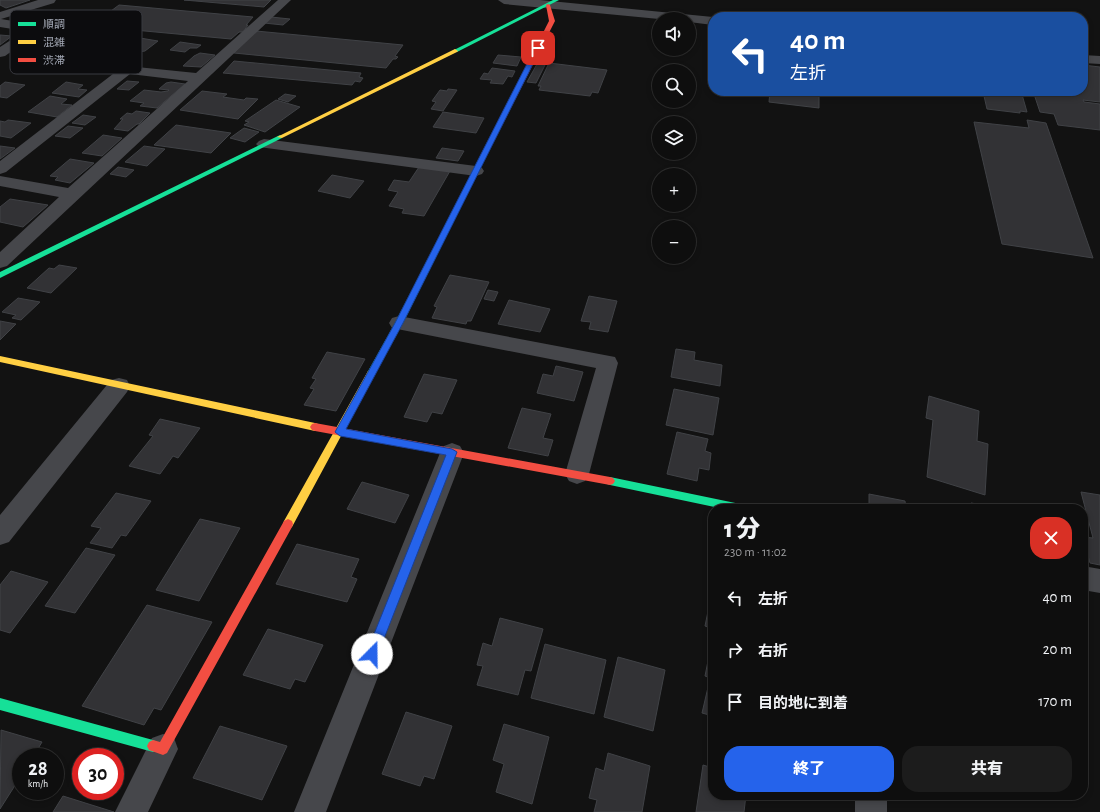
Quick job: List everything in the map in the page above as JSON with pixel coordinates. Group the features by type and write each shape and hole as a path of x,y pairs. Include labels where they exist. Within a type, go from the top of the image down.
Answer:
{"street":[{"path":"19,10 50,0"},
{"path":"0,262 72,194 285,0"},
{"path":"504,0 552,2 708,20"},
{"path":"0,275 552,2"},
{"path":"131,812 163,749 340,432 399,323 552,21 552,2"},
{"path":"0,16 10,13"},
{"path":"0,23 10,25"},
{"path":"0,53 10,47"},
{"path":"1088,59 1100,60"},
{"path":"142,72 200,78"},
{"path":"0,169 122,74"},
{"path":"264,144 476,171"},
{"path":"0,181 72,194"},
{"path":"399,323 608,363 577,474"},
{"path":"0,359 118,386 340,432 577,474 721,504"},
{"path":"0,534 118,386"},
{"path":"310,812 452,452"},
{"path":"1088,579 1100,582"},
{"path":"0,704 163,749"},
{"path":"871,800 871,812"}],"building":[{"path":"0,0 30,0 6,8 0,5"},
{"path":"184,0 271,0 264,7"},
{"path":"119,5 253,17 246,25 248,25 243,32 239,32 231,39 142,31 142,10 112,10"},
{"path":"271,17 290,19 283,25 264,23"},
{"path":"256,31 403,45 395,56 398,57 393,59 386,68 234,53"},
{"path":"0,35 10,36 10,38 0,45"},
{"path":"142,38 158,41 145,51 142,51"},
{"path":"180,42 201,45 197,48 190,48 185,52 170,50"},
{"path":"200,53 215,55 201,67 183,66 194,56"},
{"path":"498,55 521,57 517,66 493,63"},
{"path":"234,61 361,73 359,77 363,78 360,82 355,81 352,85 223,73"},
{"path":"549,63 607,70 598,93 592,92 590,96 539,90 541,86 538,86"},
{"path":"537,64 545,65 536,83 527,82"},
{"path":"1088,66 1100,67 1100,102 1083,100 1084,102 1100,104 1100,130 1058,125 1054,114 1040,112 1035,96 1088,96"},
{"path":"492,68 515,71 512,77 508,76 503,84 490,83 492,80 480,79 484,73 488,74"},
{"path":"127,81 139,82 129,90 117,89"},
{"path":"5,82 25,85 7,98 0,97 0,86"},
{"path":"66,82 83,85 78,89 87,90 79,97 52,93"},
{"path":"171,82 185,84 157,108 140,106 144,103 130,101 144,90 161,92 168,91 169,90 159,89 166,83"},
{"path":"448,89 457,90 443,111 431,109 436,102 432,101 440,90 447,91"},
{"path":"202,91 227,94 223,97 244,100 246,98 258,99 238,119 180,110"},
{"path":"285,94 296,96 288,102 278,99"},
{"path":"50,96 67,99 61,104 72,105 57,117 28,112"},
{"path":"770,96 819,96 819,108 769,102"},
{"path":"984,96 1022,96 1027,112 1020,111 1020,113 987,109"},
{"path":"276,100 300,107 265,132 244,125 249,122 245,121"},
{"path":"136,111 150,113 139,124 128,131 114,129 123,119 120,119 127,113 132,114"},
{"path":"443,112 484,118 476,133 433,127"},
{"path":"83,115 96,117 85,125 72,123"},
{"path":"8,120 31,123 11,138 0,136 0,121 5,122"},
{"path":"1027,120 1046,123 1093,258 1002,244 974,122 1029,128"},
{"path":"176,125 231,133 211,153 154,145"},
{"path":"68,126 83,128 70,138 55,136"},
{"path":"244,128 259,132 245,142 230,138"},
{"path":"103,135 122,138 102,156 82,153"},
{"path":"0,146 15,148 0,159"},
{"path":"144,146 165,149 147,166 125,162"},
{"path":"442,148 464,151 458,161 436,158"},
{"path":"70,159 94,163 70,183 55,180 58,177 50,176"},
{"path":"118,167 134,170 126,177 110,174"},
{"path":"419,167 450,171 424,216 402,213 404,209 389,206 398,192 388,190 394,180 409,182"},
{"path":"332,175 364,181 350,198 318,191"},
{"path":"10,199 48,205 23,227 0,222 0,207"},
{"path":"59,265 77,268 51,293 27,288 49,268 54,269"},
{"path":"450,275 489,282 471,321 467,321 466,324 432,318 437,307 434,306"},
{"path":"488,290 498,292 494,301 484,299"},
{"path":"589,296 617,301 608,332 589,329 591,322 581,321"},
{"path":"18,298 40,302 21,320 12,318 16,315 2,312"},
{"path":"509,300 550,309 540,332 498,324"},
{"path":"0,321 16,324 0,340"},
{"path":"676,349 695,352 694,360 722,365 720,386 671,377"},
{"path":"327,352 365,359 336,411 304,405 314,389 310,388 316,379 312,378"},
{"path":"556,366 583,372 574,401 537,393 543,374 553,376"},
{"path":"424,374 457,380 442,414 432,412 427,422 404,417"},
{"path":"674,389 719,398 713,435 666,425"},
{"path":"929,396 979,411 977,441 988,444 985,495 927,477 933,420 926,418"},
{"path":"522,408 551,414 543,438 553,440 548,456 508,448"},
{"path":"160,419 200,428 178,458 173,456 160,474 129,466 153,436 149,435"},
{"path":"677,432 708,439 705,451 711,453 709,470 699,468 697,481 667,474"},
{"path":"362,482 409,495 395,523 347,509"},
{"path":"1081,492 1100,495 1100,565 1090,563 1088,556 1088,538 1093,538 1088,519 1088,504 1084,504"},
{"path":"116,493 151,501 126,536 121,535 112,548 90,543 101,528 91,526"},
{"path":"869,494 905,501 905,504 869,504"},
{"path":"200,519 240,528 199,601 156,590"},
{"path":"297,544 359,559 351,577 357,579 347,602 276,584"},
{"path":"86,548 115,555 75,613 45,606"},
{"path":"11,571 48,582 10,633 0,630 0,585"},
{"path":"147,605 212,622 161,710 154,708 144,725 82,706"},
{"path":"708,611 708,627 705,626"},
{"path":"500,618 543,629 531,671 525,670 518,695 477,685 483,666 477,665 483,643 492,646"},
{"path":"268,629 323,645 305,682 295,679 290,689 243,675"},
{"path":"545,644 606,660 594,714 531,698"},
{"path":"618,657 665,670 653,731 604,717"},
{"path":"708,661 708,677 705,676"},
{"path":"708,687 708,715 702,713"},
{"path":"406,712 452,726 434,779 424,776 420,786 382,774"},
{"path":"504,724 549,737 532,804 496,792 504,764 493,760"},
{"path":"220,726 287,746 262,800 193,778"},
{"path":"1,730 42,742 38,748 12,748 12,790 0,809"},
{"path":"608,753 650,766 642,812 594,812 597,800 589,798 596,768 604,771"},
{"path":"703,765 708,766 708,800 745,800 744,812 696,812"},
{"path":"64,796 114,812 53,812 60,800 64,800"}],"traffic: fast":[{"path":"455,51 557,0"},
{"path":"0,275 280,137"},
{"path":"371,373 399,323 484,155"},
{"path":"610,481 721,504"},
{"path":"0,704 153,746"}],"traffic: slow":[{"path":"280,137 455,51"},
{"path":"0,359 315,427"},
{"path":"288,524 371,373"}],"traffic: jam":[{"path":"484,155 552,21 548,5"},
{"path":"315,427 610,481"},
{"path":"153,746 163,749 288,524"}],"route":[{"path":"372,654 452,452 340,432 399,323 538,48"}]}
